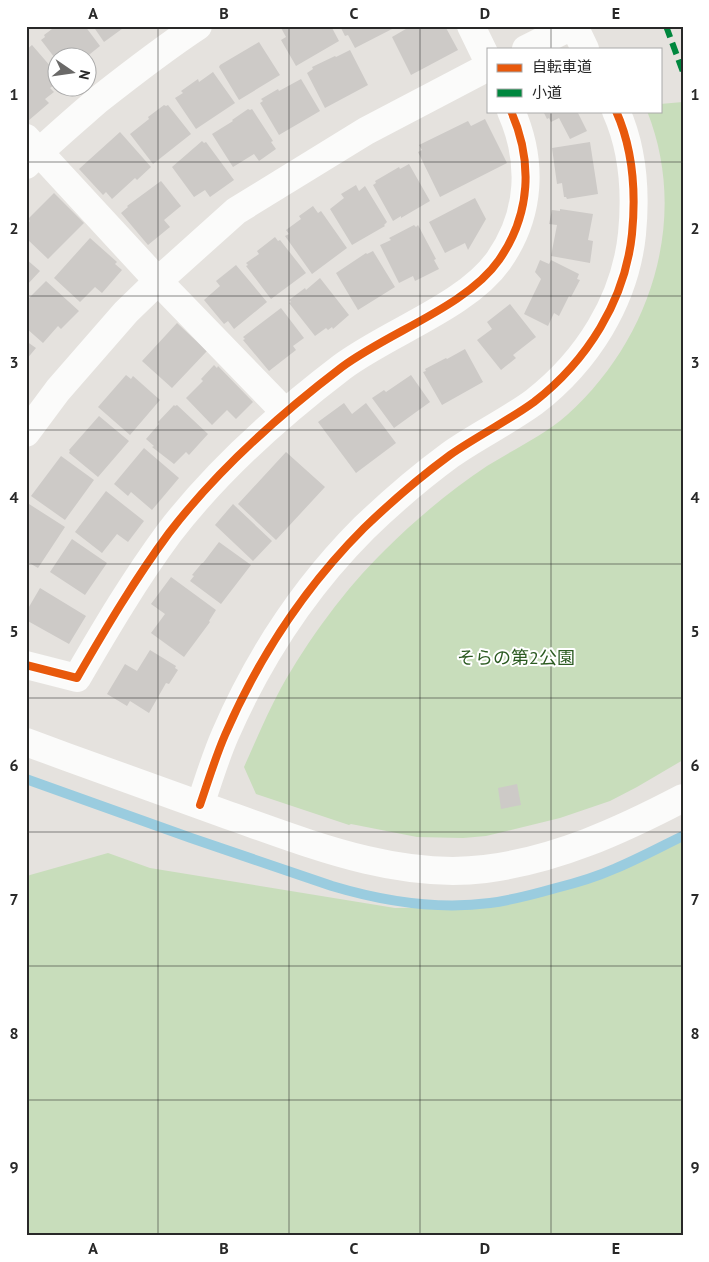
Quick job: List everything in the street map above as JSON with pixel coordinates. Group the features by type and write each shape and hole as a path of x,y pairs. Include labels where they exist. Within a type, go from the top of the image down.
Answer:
{"street":[{"path":"198,26 167,46 31,152 285,412"},
{"path":"471,26 487,59"},
{"path":"528,48 573,26 584,48"},
{"path":"26,433 58,390 95,346 158,280 236,211 366,131 487,68"},
{"path":"26,665 77,678 130,588 170,531 236,456 285,412 344,366 370,348 465,292 485,277 499,260 518,224 526,187 527,167 524,150 511,112"},
{"path":"200,805 224,738 255,673 303,599 332,563 364,529 406,490 451,455 533,403 560,380 584,353 602,326 617,296 625,269 634,213 629,153 616,112"},
{"path":"26,742 295,839 346,854 405,867 462,871 524,863 563,852 638,822 683,798"}],"green space":[{"name":"そらの第2公園","path":"683,102 683,760 610,801 560,818 486,836 463,838 417,837 349,825 256,794 244,767 266,717 303,652 356,581 385,550 434,505 487,466 558,423 596,385 621,351 641,314 655,275 663,234 664,193 659,152 647,112 662,112 662,104"},
{"path":"683,841 683,1236 26,1236 26,877 108,853 150,868 395,908 472,907 500,905 558,892 602,878"}],"building":[{"path":"56,26 85,26 100,46 98,48 48,49 41,40 45,37 44,35"},
{"path":"93,26 126,26 104,42"},
{"path":"280,26 331,26 339,41 296,66 281,40 286,37"},
{"path":"340,26 393,26 394,28 355,48 348,35 345,36"},
{"path":"411,26 445,26 458,50 411,75 392,37"},
{"path":"259,42 280,75 239,100 219,67"},
{"path":"32,45 48,63 48,97 45,99 49,103 28,121 26,119 26,50"},
{"path":"350,50 368,85 325,108 307,73 313,69 312,67"},
{"path":"213,72 235,103 196,129 175,98 183,93 181,91 198,79 199,82"},
{"path":"301,79 320,111 279,135 260,103 263,101 261,99"},
{"path":"164,105 168,105 191,134 153,164 130,134"},
{"path":"248,109 252,109 273,141 271,142 276,149 259,161 254,154 233,167 212,134"},
{"path":"544,112 578,112 587,131 570,139 559,118 551,122 549,118 547,119"},
{"path":"485,119 507,163 440,197 418,152 422,150 419,145 468,121 471,126"},
{"path":"120,132 151,167 137,180 135,178 112,199 106,192 103,195 79,169"},
{"path":"202,141 206,142 234,180 210,197 205,190 194,197 172,167"},
{"path":"590,142 598,194 567,199 564,197 562,183 557,184 552,148"},
{"path":"409,164 430,201 393,221 373,185 376,183 375,181 399,167 400,169"},
{"path":"161,181 181,206 164,220 170,227 148,245 121,213 127,206"},
{"path":"356,185 359,191 365,186 387,222 385,226 352,245 330,209 344,198 341,194"},
{"path":"54,193 84,223 48,259 26,238 26,225 30,221 28,219"},
{"path":"475,198 486,219 468,250 465,243 445,253 429,222"},
{"path":"313,206 318,213 321,211 347,248 312,274 285,236 289,234 286,230 301,219 299,216"},
{"path":"560,209 593,214 588,240 593,241 590,263 551,256 557,225 549,224 552,210 560,211"},
{"path":"414,225 416,227 418,225 436,259 434,260 439,269 415,281 413,276 399,283 380,245"},
{"path":"275,237 278,241 280,240 306,273 271,299 246,266 248,265 246,263 259,254 257,251"},
{"path":"90,238 117,262 115,264 122,270 102,293 95,287 80,302 54,278"},
{"path":"373,251 395,287 358,310 336,273 366,253"},
{"path":"26,259 40,271 26,286"},
{"path":"540,260 549,264 551,260 579,274 577,279 580,280 559,316 554,313 548,326 524,314 541,279 535,272"},
{"path":"236,265 267,302 234,329 228,321 224,324 204,300 220,286 216,281"},
{"path":"320,278 349,315 333,329 332,327 328,330 326,328 315,336 289,303 291,302 289,300 305,288 306,290"},
{"path":"46,281 79,311 61,329 58,326 43,343 26,328 26,301"},
{"path":"510,304 536,337 513,355 516,358 501,370 477,340 492,329 487,322"},
{"path":"281,308 304,338 293,346 296,350 269,371 243,340 245,339 243,337"},
{"path":"177,323 207,351 172,388 142,361"},
{"path":"26,341 36,348 26,360"},
{"path":"465,349 483,382 442,405 423,372 426,371 425,369"},
{"path":"214,365 217,368 218,366 253,402 236,419 227,410 212,425 186,398 203,381 201,379"},
{"path":"126,375 131,379 133,376 160,400 130,435 98,407"},
{"path":"411,375 430,402 394,428 372,398 384,390 386,392"},
{"path":"344,403 352,414 366,403 396,443 356,473 318,422"},
{"path":"174,405 177,405 208,434 189,455 186,452 174,464 152,447 154,446 146,439 159,424 158,422"},
{"path":"99,416 129,441 98,477 69,453 69,450"},
{"path":"144,448 179,478 152,510 131,492 128,496 114,484"},
{"path":"286,452 325,487 276,540 238,504"},
{"path":"61,456 94,480 65,520 31,496"},
{"path":"106,491 144,521 128,542 117,534 102,553 75,532"},
{"path":"29,504 65,527 38,568 26,561 26,509"},
{"path":"233,504 272,541 253,561 215,525"},
{"path":"72,539 107,563 85,595 50,572"},
{"path":"219,542 251,565 221,604 190,581 194,576 192,575"},
{"path":"171,577 216,610 210,622 184,657 151,633 165,614 151,604"},
{"path":"40,588 86,616 69,644 26,620 26,612"},
{"path":"150,650 176,666 175,668 178,670 169,684 166,683 149,713 130,701 127,706 107,694 125,664 137,671"},
{"path":"517,784 521,805 501,809 498,788"}],"waterway":[{"path":"26,779 332,886 390,900 430,905 490,903 523,897 586,880 632,861 683,836"}],"marked path":[{"path":"666,26 683,72"}],"cycle path":[{"path":"26,665 77,678 156,550 188,509 250,444 295,404 342,367 361,354 448,305 485,276 499,260 510,242 523,206 525,187 523,149 511,112"},
{"path":"200,805 221,744 252,679 303,599 342,551 395,499 439,463 524,409 553,386 571,368 600,328 612,306 621,283 628,259 632,234 634,203 632,171 626,140 616,112"}]}
